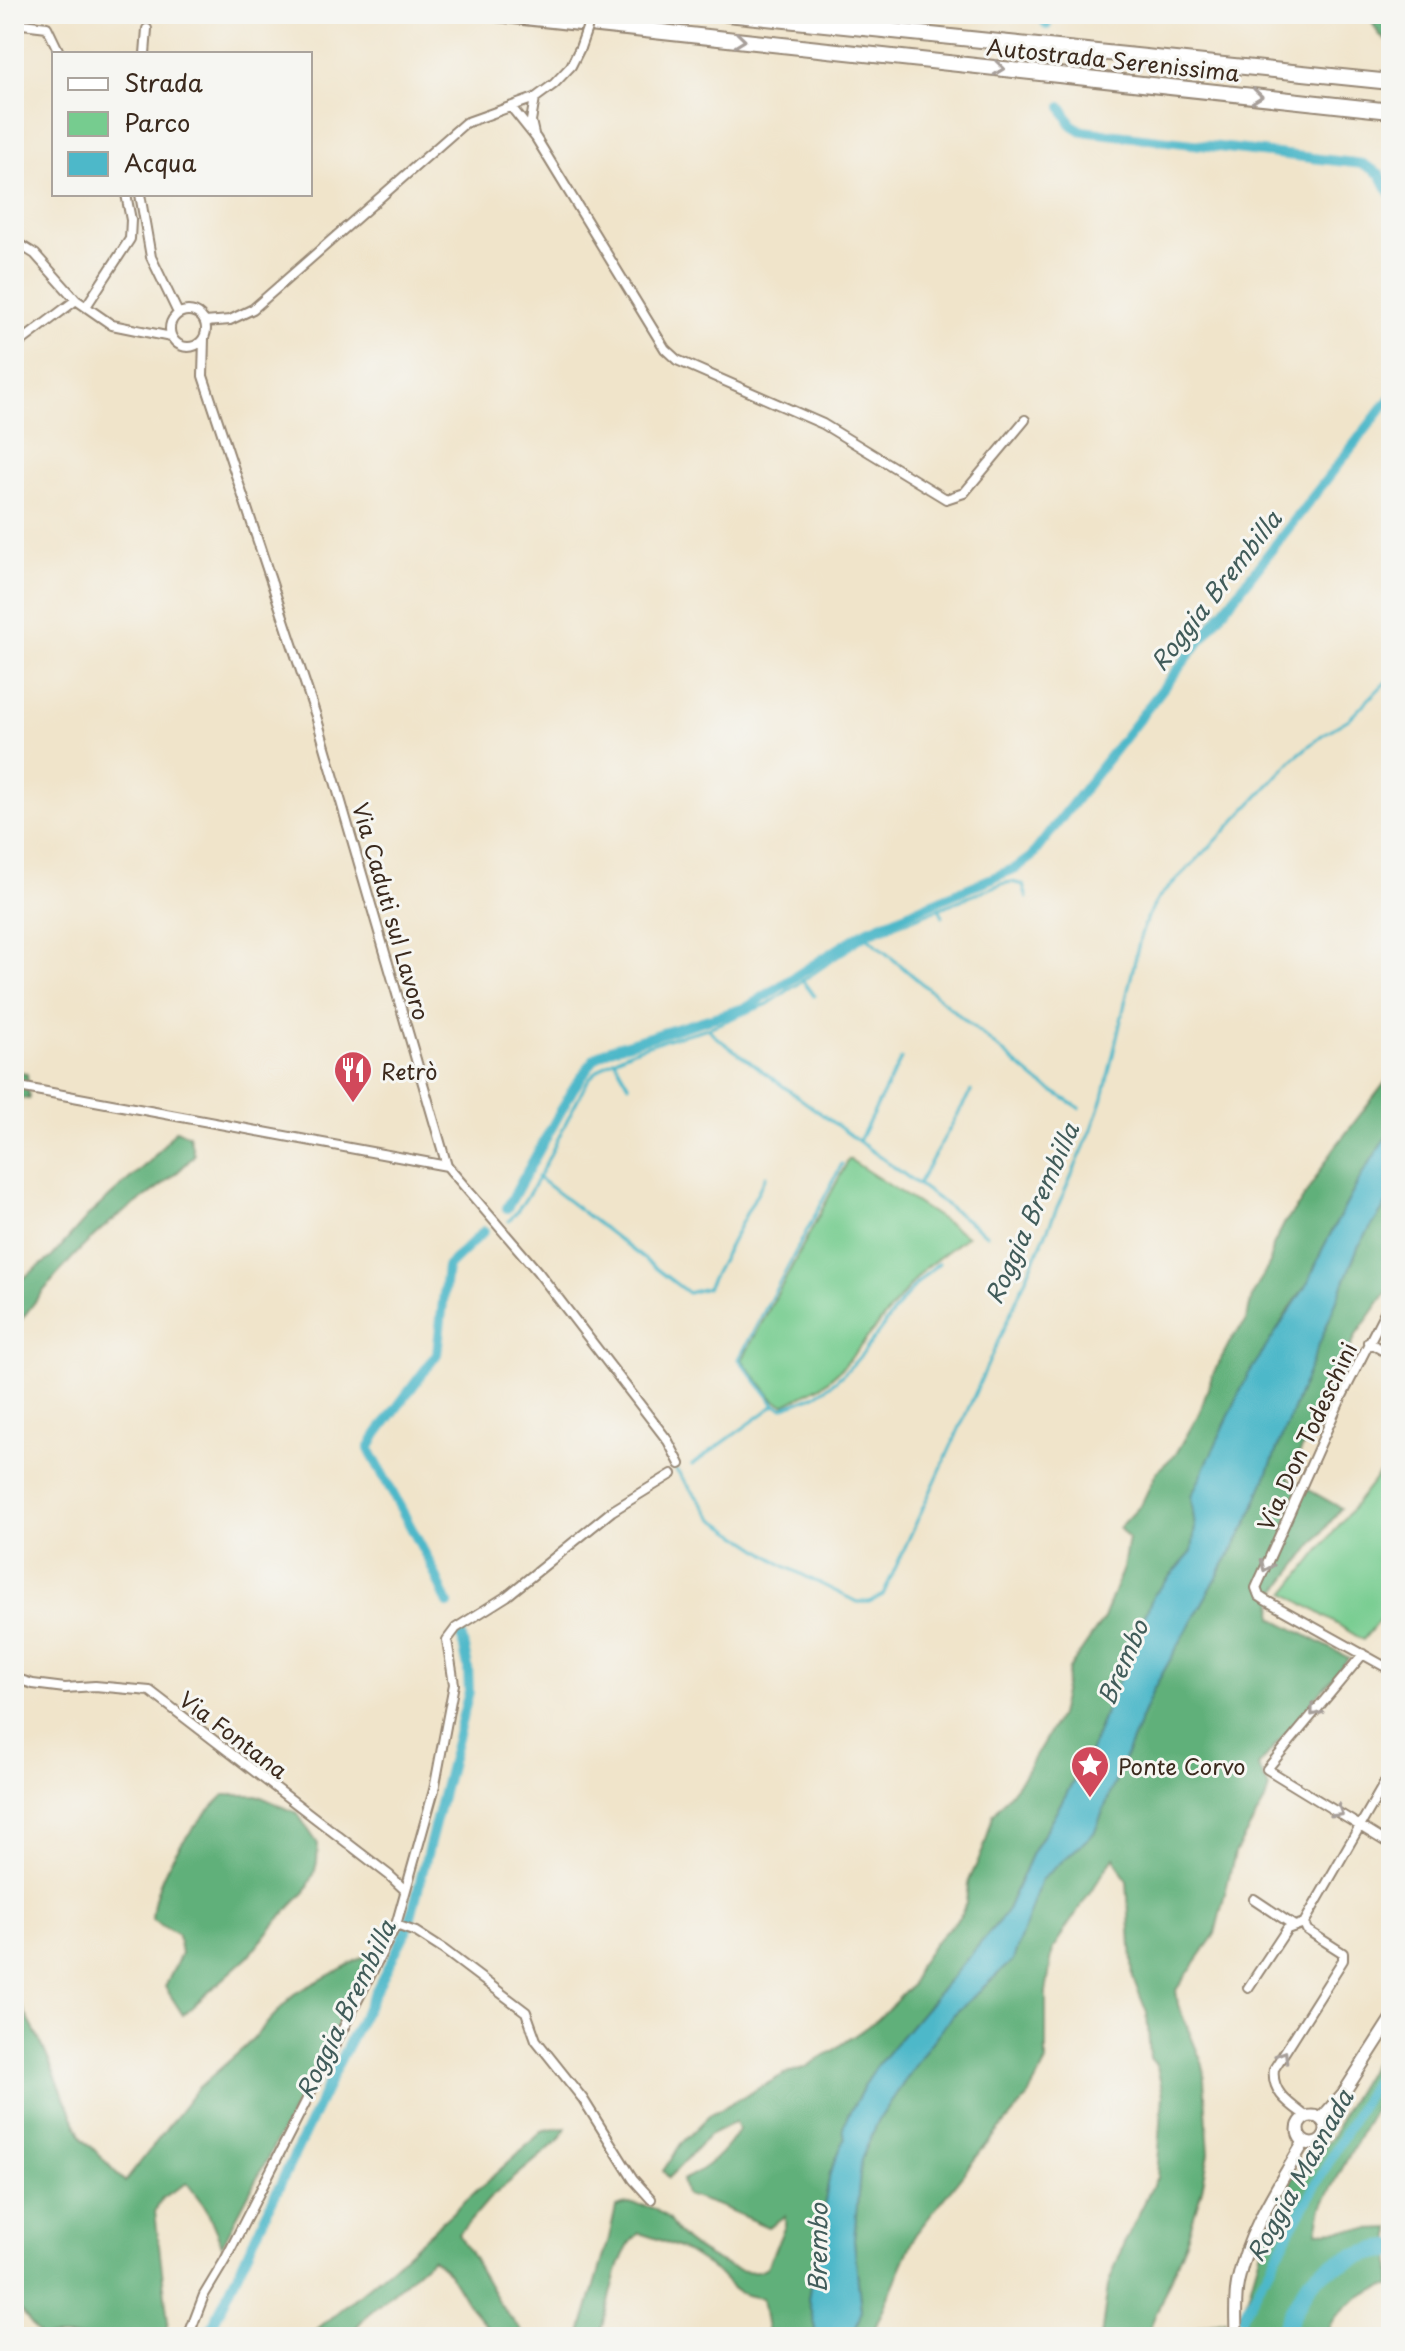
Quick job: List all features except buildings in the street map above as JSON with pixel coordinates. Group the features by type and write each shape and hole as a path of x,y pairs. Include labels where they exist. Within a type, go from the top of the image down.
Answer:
{"highway":[{"name":"Autostrada Serenissima","path":"496,14 1391,111"},
{"name":"Autostrada Serenissima","path":"727,14 1391,82"}],"street":[{"path":"171,337 171,321 178,313 190,311 205,322 230,320 253,309 465,123 535,98 554,84 571,66 592,14"},
{"path":"14,23 47,27 59,52"},
{"path":"145,52 147,29"},
{"path":"535,98 531,121 536,138"},
{"path":"512,108 536,138 665,349 677,360 823,424 946,499 964,493 1025,420"},
{"path":"87,305 130,239 131,220 126,196"},
{"path":"140,196 151,257 178,313"},
{"path":"14,241 35,254 76,300 112,325 171,337 184,348 196,346 204,338"},
{"path":"14,347 76,300"},
{"name":"Via Caduti sul Lavoro","path":"205,322 203,376 316,716 447,1166"},
{"path":"14,1086 447,1166 538,1272 668,1441 680,1464"},
{"name":"Via Don Todeschini","path":"1363,1654 1265,1600 1256,1588 1368,1342 1391,1300"},
{"path":"1368,1342 1391,1355"},
{"path":"188,2337 204,2295 276,2163 397,1926 434,1790 454,1684 447,1640 456,1628 507,1596 612,1511 672,1474"},
{"path":"1391,1670 1363,1654 1267,1769 1391,1845"},
{"name":"Via Fontana","path":"14,1678 65,1688 95,1686 150,1691 405,1890"},
{"path":"1248,1988 1284,1933 1293,1925 1304,1923 1391,1772"},
{"path":"1254,1899 1293,1925"},
{"path":"1304,1923 1307,1930 1343,1953 1343,1960 1274,2069 1273,2079 1276,2089 1307,2117 1321,2119"},
{"path":"397,1926 416,1932 526,2012 536,2040 583,2099 633,2179 651,2199"},
{"path":"1321,2119 1343,2094 1391,2019"},
{"path":"1304,2142 1298,2128 1307,2117"},
{"path":"1304,2142 1318,2142 1323,2138 1326,2131 1321,2119"},
{"path":"1236,2337 1237,2284 1248,2246 1266,2205 1304,2142"}],"green space":[{"path":"1369,14 1379,14 1382,21 1391,24 1391,43 1380,35"},
{"path":"14,1069 27,1074 29,1099 14,1097"},
{"path":"1391,1075 1391,1130 1363,1173 1309,1281 1286,1314 1191,1497 1195,1527 1192,1552 1153,1596 1087,1758 1031,1855 1005,1914 875,2068 848,2115 843,2128 845,2138 830,2173 808,2299 817,2337 768,2337 762,2298 736,2291 717,2272 693,2256 639,2233 619,2267 600,2337 580,2337 616,2207 636,2204 656,2211 668,2219 694,2247 726,2265 747,2271 767,2267 785,2226 785,2216 768,2227 686,2195 682,2180 707,2166 721,2153 738,2130 735,2122 709,2135 669,2178 663,2171 681,2144 711,2114 785,2074 804,2068 878,2019 911,1986 918,1967 933,1945 961,1915 968,1883 984,1848 993,1815 1023,1777 1059,1716 1069,1669 1104,1618 1123,1568 1128,1538 1119,1528 1141,1505 1157,1471 1176,1454 1200,1412 1212,1376 1232,1338 1246,1322 1252,1296 1270,1263 1273,1246 1285,1222 1333,1150"},
{"path":"176,1130 189,1135 194,1155 173,1176 92,1238 56,1276 14,1330 14,1285 52,1257 91,1213 152,1159"},
{"path":"849,1159 967,1236 924,1269 843,1367 823,1385 784,1405 775,1401 742,1360"},
{"path":"1391,1197 1391,1286 1357,1334 1288,1478 1341,1508 1274,1595 1273,1618 1349,1658 1258,1766 1269,1788 1265,1801 1235,1853 1215,1934 1176,1990 1178,2005 1203,2065 1209,2153 1187,2239 1146,2337 1101,2337 1108,2286 1123,2246 1157,2177 1163,2095 1157,2066 1150,2058 1147,2013 1133,1978 1127,1882 1114,1857 1053,1948 1046,1993 1046,2062 1027,2098 915,2235 871,2337 853,2337 861,2312 854,2240 861,2160 878,2121 952,2016 1013,1960 1041,1880 1094,1833 1153,1690 1247,1524 1358,1247"},
{"path":"1391,1459 1391,1606 1363,1640 1286,1593"},
{"path":"224,1795 257,1795 297,1813 318,1844 317,1862 305,1892 249,1956 183,2015 165,1987 181,1954 178,1935 152,1920 154,1902 176,1852"},
{"path":"370,1953 363,1976 222,2245 206,2208 187,2183 162,2198 155,2212 168,2321 165,2337 41,2337 14,2302 14,1992 41,2043 82,2137 125,2182 198,2088 245,2047 294,1994"},
{"path":"1391,2032 1391,2076 1322,2207 1317,2231 1391,2228 1391,2286 1372,2291 1351,2302 1335,2319 1328,2337 1245,2337 1246,2302 1266,2232 1293,2177 1334,2135 1341,2116"},
{"path":"566,2128 559,2140 489,2199 459,2234 499,2303 526,2337 495,2336 467,2303 449,2273 432,2258 366,2316 348,2337 319,2337 317,2329 393,2266 544,2130"},
{"path":"1225,2320 1223,2337 1188,2337 1196,2328"}],"water":[{"name":"Brembo","path":"1391,1130 1391,1197 1358,1247 1247,1524 1153,1690 1094,1833 1041,1880 1013,1960 952,2016 878,2121 861,2160 854,2240 861,2312 853,2337 817,2337 808,2299 830,2173 845,2138 843,2128 848,2115 875,2068 1005,1914 1031,1855 1087,1758 1153,1596 1192,1552 1195,1527 1191,1497 1248,1375 1309,1281 1363,1173"}],"waterway":[{"name":"Roggia Brembilla","path":"1040,14 1047,25"},
{"name":"Roggia Brembilla","path":"1062,107 1071,124 1082,131 1363,164 1380,174 1391,195"},
{"name":"Roggia Brembilla","path":"507,1208 573,1089 595,1058 610,1049 748,1007 866,931 1016,868 1031,857 1391,397"},
{"name":"Roggia Brembilla","path":"676,1470 714,1519 783,1565 857,1602 870,1602 883,1595 1092,1129 1103,1098 1141,934 1149,914 1159,897 1293,759 1322,735 1349,719 1391,677"},
{"path":"987,1235 716,1037 708,1028 768,1004 867,937 1001,884 1012,882 1023,885 1027,898"},
{"path":"939,908 943,916"},
{"path":"867,937 1038,1082 1080,1108"},
{"path":"802,980 814,996"},
{"path":"509,1221 542,1172 589,1079 601,1068 629,1052 708,1028"},
{"path":"614,1059 629,1085"},
{"path":"859,1141 901,1059"},
{"path":"918,1184 971,1091"},
{"path":"692,1465 775,1405 739,1359 842,1164"},
{"path":"537,1177 688,1293 707,1288 766,1176"},
{"name":"Roggia Brembilla","path":"448,1604 430,1563 369,1449 437,1354 447,1267 484,1231"},
{"path":"775,1405 782,1408 804,1400 835,1381 866,1349 907,1294 939,1263"},
{"name":"Roggia Brembilla","path":"207,2337 336,2068 408,1928 469,1692 461,1633"},
{"name":"Roggia Masnada","path":"1242,2317 1391,2051"},
{"path":"1282,2337 1301,2296 1315,2277 1352,2258 1391,2249"}],"place":[{"name":"Retrò","path":"353,1104"},
{"name":"Ponte Corvo","path":"1090,1799"}]}
